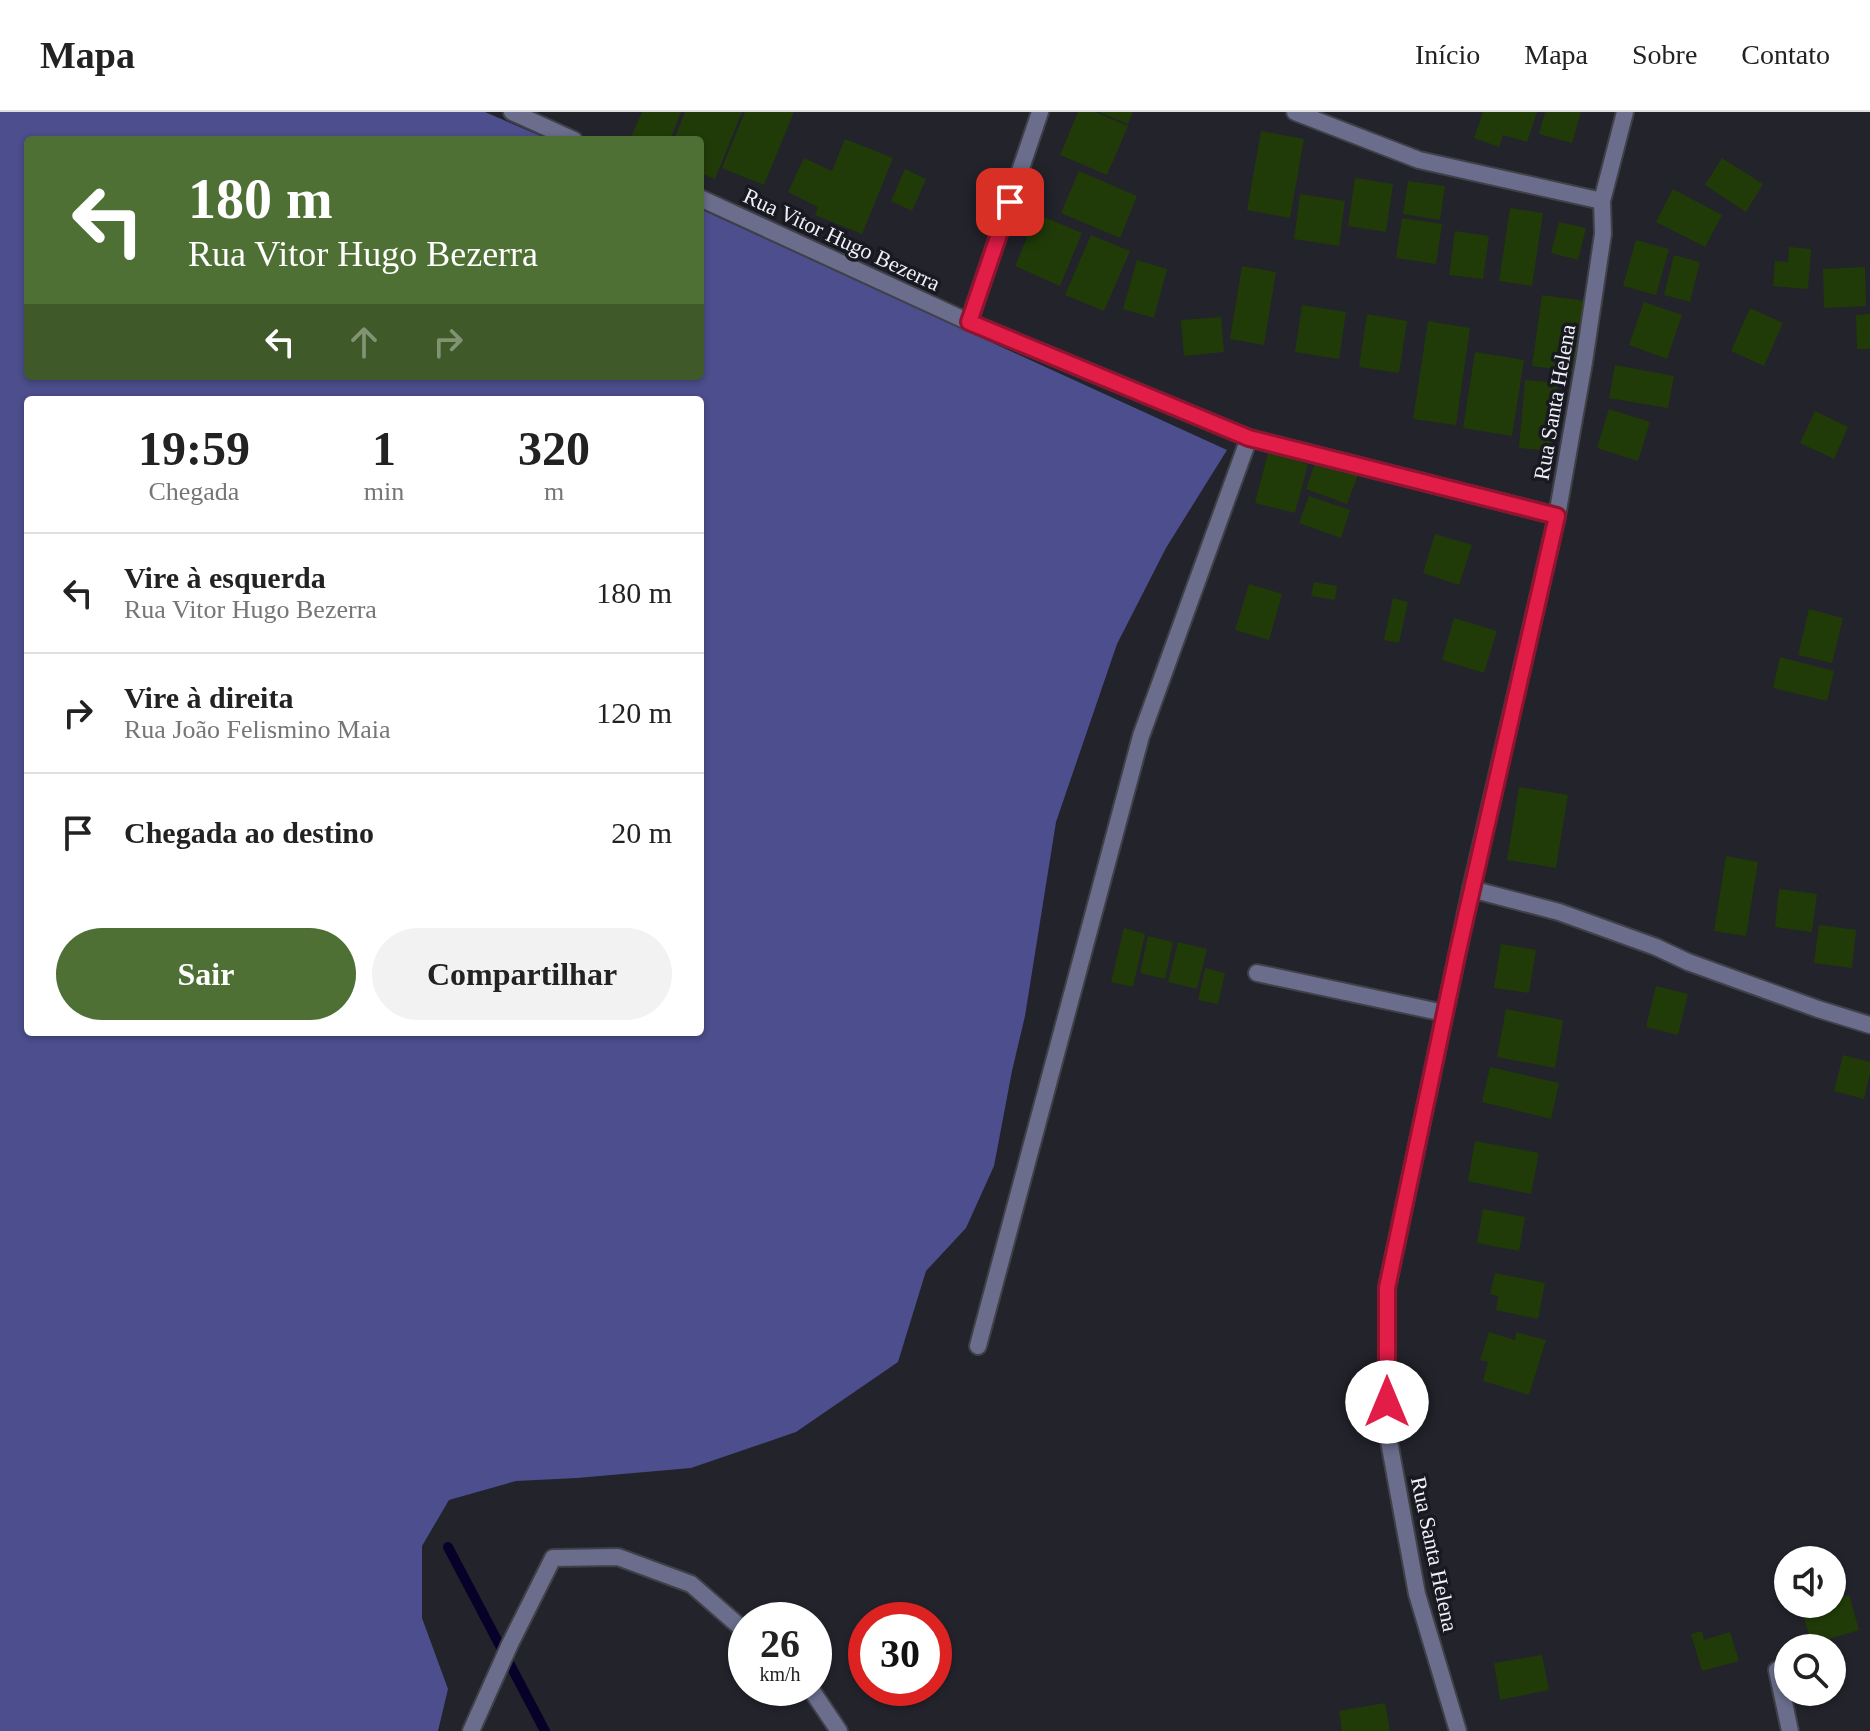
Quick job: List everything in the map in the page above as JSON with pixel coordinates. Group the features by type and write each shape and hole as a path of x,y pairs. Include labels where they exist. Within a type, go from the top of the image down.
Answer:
{"street":[{"path":"512,112 565,136"},
{"path":"969,322 1040,112"},
{"path":"1295,112 1419,160 1602,201"},
{"name":"Rua Santa Helena","path":"1458,1731 1417,1594 1387,1430 1387,1288 1471,889 1557,516 1603,234 1602,201 1625,112"},
{"name":"Rua Vitor Hugo Bezerra","path":"704,200 969,322 1249,438 1557,516"},
{"path":"978,1346 1141,736 1249,438"},
{"path":"1471,889 1559,912 1656,947 1688,962 1870,1025"},
{"path":"1257,973 1444,1013"},
{"path":"471,1731 553,1558 618,1557 691,1584 728,1616"},
{"path":"822,1706 839,1731"},
{"path":"1785,1706 1790,1731"}],"shaded area":[{"path":"0,112 485,112 541,136 24,136 24,380 704,380 704,211 1227,450 1166,548 1117,644 1056,822 1025,1016 994,1166 966,1228 926,1271 898,1362 796,1432 691,1468 516,1481 449,1500 422,1546 422,1618 448,1689 438,1731 0,1731"}],"building":[{"path":"642,112 681,112 672,136 631,136"},
{"path":"685,112 742,112 715,179 704,175 704,136 676,136"},
{"path":"745,112 794,112 764,185 722,168"},
{"path":"1078,112 1095,112 1128,126 1107,175 1060,155"},
{"path":"1099,112 1133,112 1128,124"},
{"path":"1483,112 1537,112 1527,142 1503,135 1499,147 1474,138"},
{"path":"1545,112 1581,112 1572,143 1539,134"},
{"path":"1261,131 1304,139 1290,218 1247,210"},
{"path":"845,139 893,158 862,234 815,215 818,207 788,192 804,158 832,171"},
{"path":"1722,158 1763,184 1746,212 1705,185"},
{"path":"905,169 926,179 912,211 891,201"},
{"path":"1079,171 1137,196 1120,238 1061,213"},
{"path":"1355,178 1393,184 1386,232 1348,226"},
{"path":"1408,181 1445,186 1440,220 1403,214"},
{"path":"1673,189 1722,215 1705,247 1656,222"},
{"path":"1300,194 1345,201 1339,246 1294,239"},
{"path":"1510,208 1543,213 1532,286 1499,281"},
{"path":"1037,214 1082,233 1060,286 1015,266"},
{"path":"1402,218 1442,224 1436,264 1396,258"},
{"path":"1559,222 1586,228 1578,260 1551,253"},
{"path":"1455,231 1489,236 1483,279 1449,275"},
{"path":"1091,235 1130,251 1104,311 1065,295"},
{"path":"1636,240 1669,249 1656,295 1623,286"},
{"path":"1789,247 1811,249 1808,289 1773,286 1775,261 1788,262"},
{"path":"1674,255 1700,262 1690,302 1664,295"},
{"path":"1137,260 1167,269 1154,318 1123,309"},
{"path":"1242,266 1276,272 1264,345 1230,339"},
{"path":"1865,267 1866,306 1824,308 1823,269"},
{"path":"1542,295 1586,301 1575,372 1532,366"},
{"path":"1644,302 1682,315 1667,359 1629,345"},
{"path":"1302,305 1346,312 1339,359 1295,352"},
{"path":"1750,308 1783,323 1764,366 1731,351"},
{"path":"1367,314 1407,321 1399,373 1359,367"},
{"path":"1870,314 1870,349 1857,349 1856,315"},
{"path":"1221,317 1224,352 1184,356 1181,320"},
{"path":"1428,321 1470,328 1456,425 1413,419"},
{"path":"1475,352 1524,360 1512,436 1463,428"},
{"path":"1615,365 1674,376 1668,408 1609,398"},
{"path":"1525,380 1558,383 1552,451 1519,448"},
{"path":"1609,409 1650,422 1638,461 1597,448"},
{"path":"1815,411 1848,427 1834,459 1800,443"},
{"path":"1268,453 1308,464 1295,513 1255,503"},
{"path":"1317,457 1359,472 1347,504 1306,489"},
{"path":"1309,496 1350,510 1341,538 1299,523"},
{"path":"1435,534 1472,545 1459,585 1423,573"},
{"path":"1314,582 1337,586 1335,600 1311,596"},
{"path":"1249,584 1282,594 1269,640 1235,630"},
{"path":"1393,598 1408,602 1399,643 1384,640"},
{"path":"1809,609 1843,618 1832,663 1798,655"},
{"path":"1454,618 1497,631 1484,673 1442,660"},
{"path":"1780,657 1834,671 1827,701 1773,688"},
{"path":"1519,787 1568,795 1556,868 1507,860"},
{"path":"1726,856 1758,862 1746,936 1714,931"},
{"path":"1779,889 1817,894 1812,932 1775,927"},
{"path":"1819,925 1856,930 1852,968 1814,963"},
{"path":"1124,928 1145,934 1133,987 1111,982"},
{"path":"1148,936 1173,942 1165,979 1140,973"},
{"path":"1178,942 1207,949 1197,989 1168,982"},
{"path":"1501,944 1536,950 1529,993 1494,988"},
{"path":"1205,968 1225,973 1218,1004 1198,1000"},
{"path":"1656,986 1688,994 1678,1035 1646,1027"},
{"path":"1506,1009 1563,1020 1555,1068 1497,1057"},
{"path":"1843,1055 1870,1062 1864,1099 1834,1091"},
{"path":"1490,1067 1559,1083 1551,1119 1482,1102"},
{"path":"1475,1141 1539,1153 1531,1194 1468,1181"},
{"path":"1483,1209 1525,1217 1519,1251 1477,1243"},
{"path":"1495,1273 1545,1283 1538,1319 1496,1310 1498,1296 1490,1294"},
{"path":"1489,1332 1515,1340 1516,1332 1546,1340 1529,1395 1483,1381 1488,1362 1480,1360"},
{"path":"1849,1595 1859,1630 1846,1634 1809,1634 1804,1618 1846,1618 1846,1596"},
{"path":"1702,1631 1704,1640 1730,1632 1739,1661 1702,1671 1691,1634"},
{"path":"1542,1655 1549,1690 1500,1700 1494,1663"},
{"path":"1385,1703 1390,1731 1342,1731 1339,1711"}],"waterway":[{"path":"448,1547 545,1731"}],"route":[{"path":"1010,202 969,322 1249,438 1557,516 1444,1013 1387,1288 1387,1402"}]}
